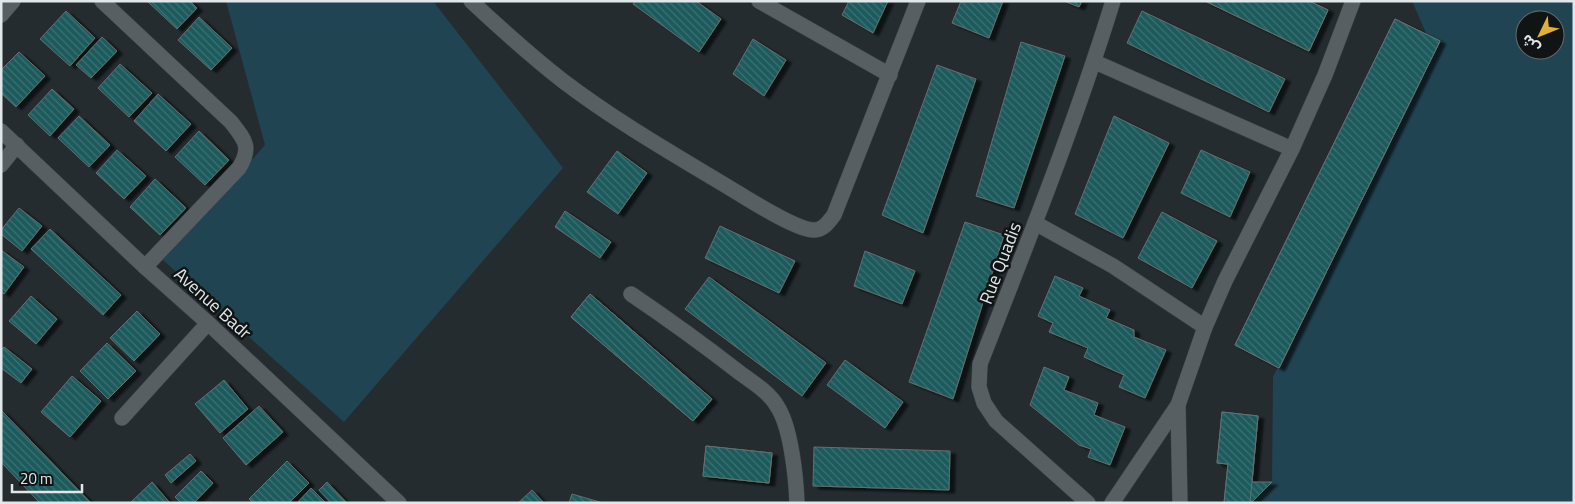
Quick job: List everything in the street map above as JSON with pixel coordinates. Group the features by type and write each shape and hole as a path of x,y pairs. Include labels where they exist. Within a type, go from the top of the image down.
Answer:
{"street":[{"path":"1,15 13,1"},
{"path":"102,1 231,122 244,138 247,149 245,158 238,168 145,267"},
{"path":"471,1 514,40 564,81 623,123 765,209 802,227 816,230 826,225 834,214 918,1"},
{"path":"759,1 890,75"},
{"name":"Rue Quadis","path":"1088,503 996,421 984,403 979,387 980,364 1095,62 1113,1"},
{"path":"1112,503 1178,405 1205,327 1225,281 1292,149 1326,75 1353,1"},
{"path":"1095,62 1292,149"},
{"name":"Avenue Badr","path":"1,131 399,503"},
{"path":"1,166 17,145"},
{"path":"1035,223 1114,266 1205,327"},
{"path":"631,294 688,333 765,392 777,405 785,422 796,485 797,503"},
{"path":"122,418 208,323"},
{"path":"1178,405 1180,503"}],"shaded area":[{"path":"226,1 433,1 563,168 344,422 163,260 265,145"},
{"path":"1412,1 1574,1 1574,503 1235,503 1272,482 1273,377 1433,49"}],"building":[{"path":"147,1 190,1 197,8 177,29"},
{"path":"635,1 696,1 721,19 699,52 633,4"},
{"path":"849,1 888,1 873,33 842,15"},
{"path":"961,1 1003,1 989,38 952,23"},
{"path":"1064,1 1082,1 1079,7"},
{"path":"1205,1 1309,1 1328,10 1309,51"},
{"path":"1205,1 1309,1 1328,10 1309,51"},
{"path":"66,11 95,38 70,66 40,39"},
{"path":"1142,11 1285,79 1269,112 1127,43"},
{"path":"199,17 232,48 211,70 178,40"},
{"path":"1395,19 1440,41 1279,368 1235,345"},
{"path":"1395,19 1440,41 1279,368 1235,345"},
{"path":"102,37 117,51 91,78 76,65"},
{"path":"753,39 786,60 764,96 733,74"},
{"path":"1021,42 1065,56 1014,208 976,196"},
{"path":"19,52 45,76 16,107 1,93 1,70"},
{"path":"120,64 152,93 129,117 98,88"},
{"path":"937,65 976,79 923,233 882,215"},
{"path":"52,89 74,109 50,136 28,115"},
{"path":"158,94 191,124 166,151 134,121"},
{"path":"79,116 110,145 89,167 58,138"},
{"path":"1114,116 1169,143 1123,238 1075,214"},
{"path":"199,131 229,160 205,185 175,157"},
{"path":"117,150 146,176 124,199 96,173"},
{"path":"1201,150 1250,172 1230,217 1181,193"},
{"path":"617,151 647,173 618,214 587,192"},
{"path":"155,179 186,208 160,235 130,207"},
{"path":"19,208 42,226 22,251 1,234 1,230"},
{"path":"565,211 611,242 600,258 555,227"},
{"path":"1162,212 1217,241 1192,288 1138,258"},
{"path":"965,222 1004,235 953,399 909,382"},
{"path":"720,226 795,261 779,293 705,258"},
{"path":"50,229 121,295 103,315 31,249"},
{"path":"1,250 24,267 4,294 1,292"},
{"path":"865,251 915,271 902,304 854,286"},
{"path":"1055,276 1083,288 1079,296 1110,310 1106,318 1134,330 1134,337 1166,350 1145,398 1119,387 1124,375 1084,357 1088,348 1049,332 1053,323 1038,316"},
{"path":"709,277 826,363 802,396 685,309"},
{"path":"590,294 712,399 693,421 571,317"},
{"path":"590,294 712,399 693,421 571,317"},
{"path":"31,296 57,319 36,344 9,321"},
{"path":"137,311 160,334 134,361 110,338"},
{"path":"107,343 136,371 108,399 80,371"},
{"path":"4,347 32,369 21,383 1,368 1,350"},
{"path":"845,360 903,402 885,428 827,385"},
{"path":"1044,367 1069,377 1064,390 1098,403 1094,415 1125,427 1110,465 1088,457 1091,449 1079,445 1030,405"},
{"path":"72,376 101,401 70,437 41,412"},
{"path":"224,380 248,409 220,433 195,404"},
{"path":"259,406 283,432 246,465 223,438"},
{"path":"1,410 91,503 40,503 1,462"},
{"path":"1222,412 1258,416 1252,482 1272,482 1251,503 1224,503 1228,464 1217,463"},
{"path":"1222,412 1258,416 1250,503 1224,503 1228,464 1217,463"},
{"path":"706,446 772,453 769,483 703,476"},
{"path":"706,446 772,453 769,483 703,476"},
{"path":"814,447 950,451 949,490 813,486"},
{"path":"190,454 196,461 171,483 165,475"},
{"path":"287,461 309,483 289,503 253,503 249,499"},
{"path":"201,471 213,483 194,503 181,503 175,497"},
{"path":"152,482 170,503 130,503"},
{"path":"327,482 347,503 331,503 319,490"},
{"path":"311,488 326,503 297,503"},
{"path":"532,490 544,503 518,503"},
{"path":"572,494 603,503 569,503"}]}
